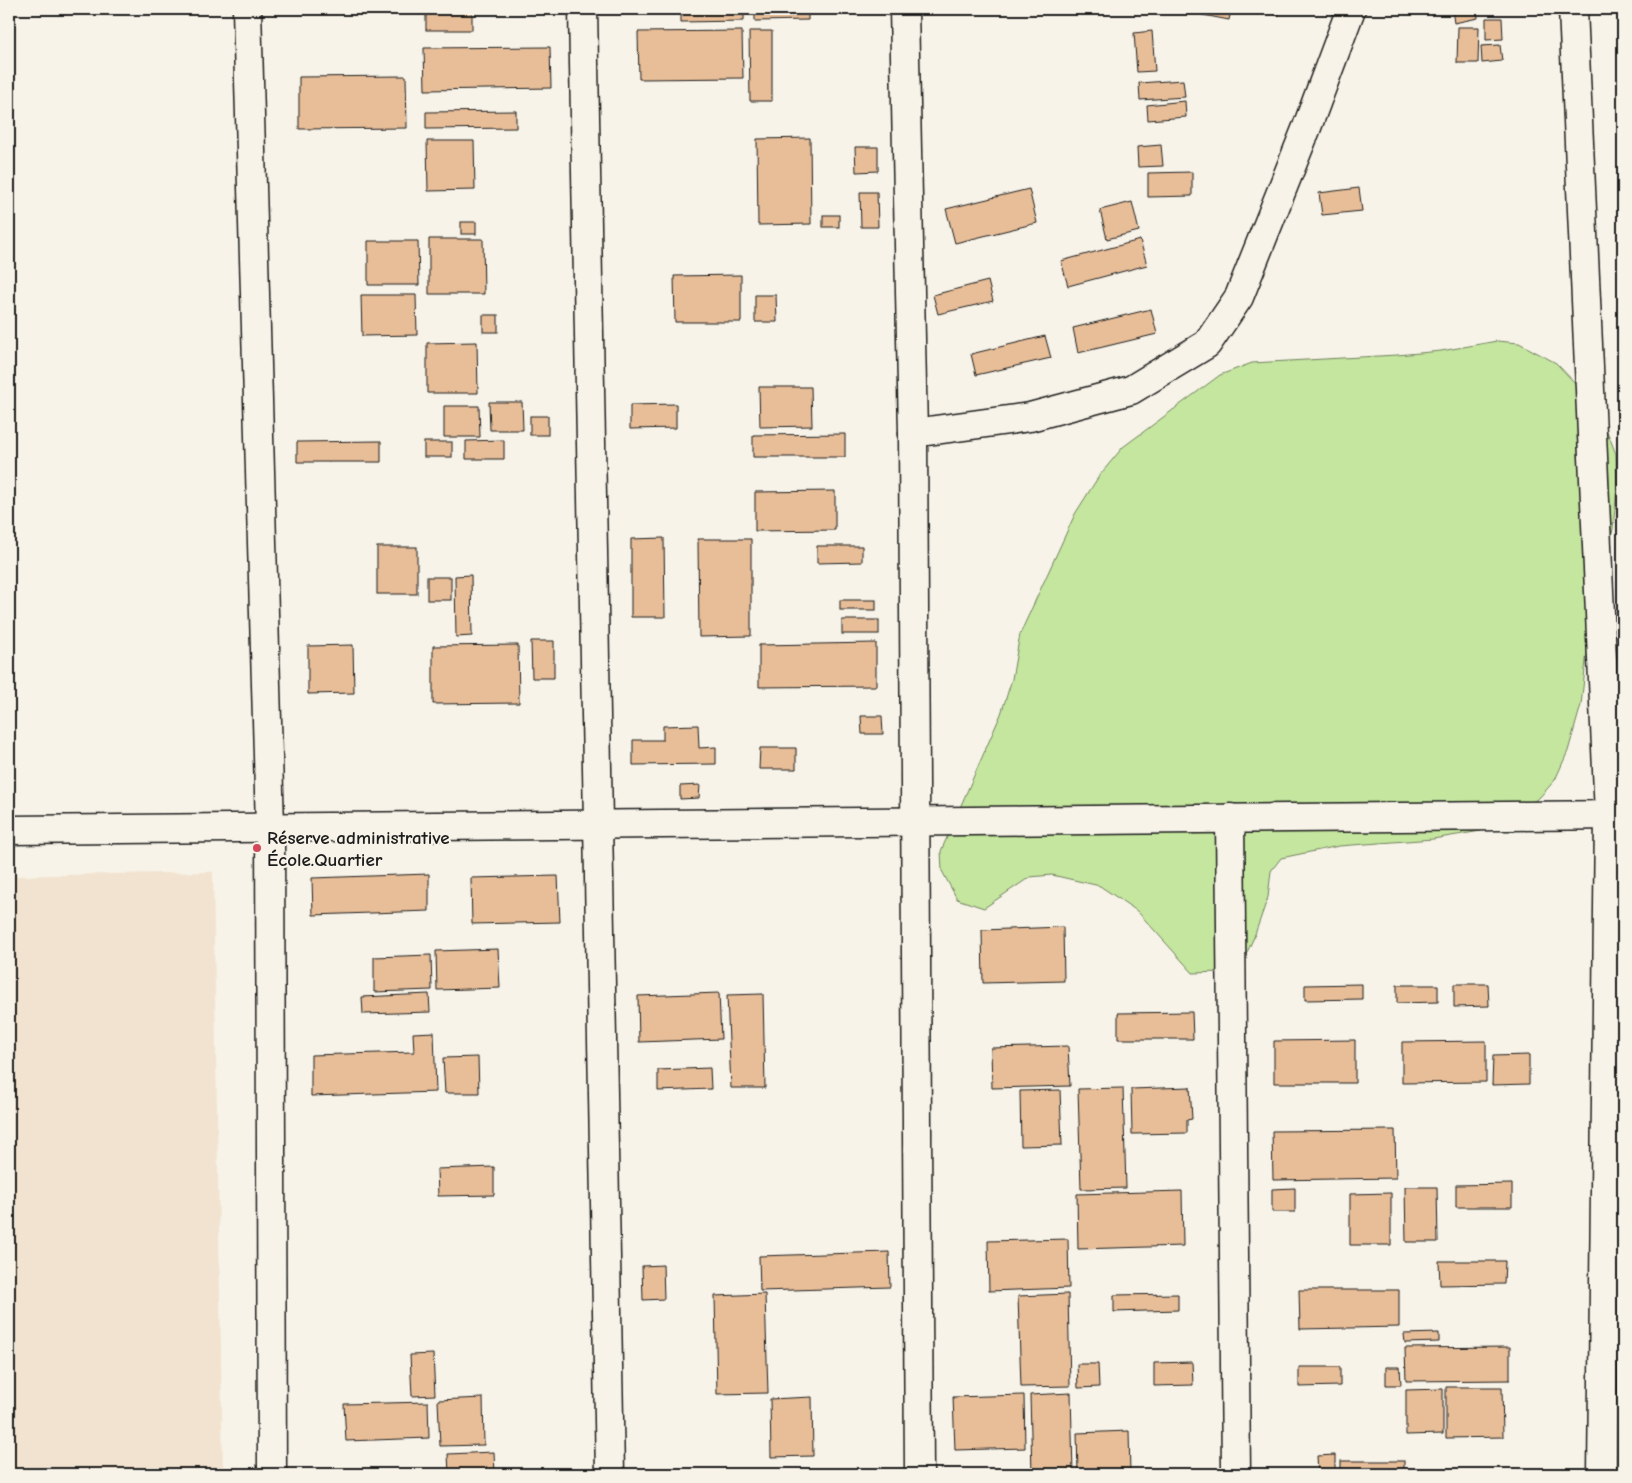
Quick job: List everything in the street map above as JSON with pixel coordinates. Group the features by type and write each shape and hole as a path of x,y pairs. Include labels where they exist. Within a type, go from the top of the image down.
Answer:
{"street":[{"path":"247,9 270,828 272,1474"},
{"path":"583,9 610,1474"},
{"path":"904,9 913,432 919,1474"},
{"path":"913,432 1030,417 1131,390 1207,344 1239,297 1307,127 1351,9"},
{"path":"1573,9 1616,815 1602,1474"},
{"path":"9,830 1616,815"},
{"path":"1230,818 1236,1474"}],"shaded area":[{"path":"213,872 223,1474 9,1474 9,876"}],"green space":[{"path":"1497,341 1519,343 1556,363 1597,406 1616,454 1617,488 1613,529 1587,652 1581,705 1568,751 1555,780 1539,798 1481,831 1433,839 1339,846 1281,858 1271,871 1268,897 1245,957 1221,972 1193,973 1137,911 1100,886 1052,875 1030,877 984,908 957,899 942,871 941,851 1001,714 1012,679 1020,634 1075,514 1099,476 1123,447 1220,375 1252,363 1397,355 1441,351"}],"building":[{"path":"426,9 472,9 472,30 426,30"},
{"path":"681,9 744,9 744,21 681,22"},
{"path":"755,9 808,9 808,20 755,21"},
{"path":"1172,9 1231,9 1229,20"},
{"path":"1264,9 1282,9 1278,16"},
{"path":"1452,9 1477,9 1478,18 1454,23"},
{"path":"1486,18 1502,18 1503,39 1486,40"},
{"path":"1458,27 1479,27 1478,63 1457,63"},
{"path":"742,31 743,78 639,79 638,32"},
{"path":"749,31 772,31 772,101 750,101"},
{"path":"1152,31 1155,71 1137,72 1134,33"},
{"path":"1500,45 1502,61 1482,63 1481,46"},
{"path":"550,47 551,88 425,90 424,48"},
{"path":"406,76 407,128 299,129 299,77"},
{"path":"1183,80 1185,97 1140,100 1139,83"},
{"path":"1185,101 1186,117 1148,120 1147,105"},
{"path":"516,111 516,128 426,129 426,112"},
{"path":"810,138 811,224 758,225 757,139"},
{"path":"427,141 474,141 475,190 428,191"},
{"path":"1161,145 1163,166 1138,167 1137,147"},
{"path":"855,147 878,147 878,171 856,172"},
{"path":"1192,172 1192,196 1148,197 1148,173"},
{"path":"1359,188 1362,211 1322,215 1319,193"},
{"path":"1029,189 1037,223 955,243 946,209"},
{"path":"860,192 877,192 878,227 861,227"},
{"path":"1132,202 1139,231 1107,239 1100,210"},
{"path":"823,215 839,215 839,227 823,227"},
{"path":"461,222 476,222 476,234 461,234"},
{"path":"429,239 483,239 484,294 429,294"},
{"path":"1140,240 1147,265 1068,286 1061,261"},
{"path":"368,241 418,241 419,285 368,285"},
{"path":"741,275 741,322 675,322 674,276"},
{"path":"988,281 993,301 938,314 933,295"},
{"path":"361,295 416,295 417,335 362,336"},
{"path":"755,295 776,295 777,322 755,322"},
{"path":"1151,309 1157,334 1078,353 1073,328"},
{"path":"483,315 498,315 498,332 483,332"},
{"path":"1045,336 1051,358 976,375 971,354"},
{"path":"477,342 478,393 427,393 427,343"},
{"path":"759,387 811,387 812,426 760,427"},
{"path":"489,402 522,402 523,430 490,430"},
{"path":"676,404 676,428 630,429 630,405"},
{"path":"444,406 479,406 480,437 444,437"},
{"path":"530,416 548,416 548,435 530,435"},
{"path":"845,434 845,457 753,457 753,435"},
{"path":"504,440 504,459 466,459 466,441"},
{"path":"381,441 381,462 297,462 297,442"},
{"path":"424,442 452,442 452,457 424,457"},
{"path":"835,491 835,530 755,531 755,492"},
{"path":"664,538 665,617 631,617 631,539"},
{"path":"698,539 751,539 751,636 699,637"},
{"path":"817,546 862,546 862,562 817,563"},
{"path":"377,547 417,547 417,594 377,594"},
{"path":"471,575 472,636 456,637 455,576"},
{"path":"427,577 451,577 451,600 427,600"},
{"path":"840,600 876,600 876,610 840,610"},
{"path":"842,620 879,620 879,634 842,634"},
{"path":"531,641 554,641 554,678 532,678"},
{"path":"876,643 876,686 759,687 759,645"},
{"path":"353,645 354,693 308,694 308,646"},
{"path":"518,645 519,703 433,704 433,646"},
{"path":"861,716 882,716 883,734 862,734"},
{"path":"698,725 699,748 716,747 716,764 633,765 633,740 663,740 663,726"},
{"path":"760,748 796,748 796,769 759,769"},
{"path":"700,785 699,798 680,799 680,786"},
{"path":"429,874 429,911 313,915 312,878"},
{"path":"558,876 560,922 472,924 471,878"},
{"path":"1063,927 1064,981 983,983 982,930"},
{"path":"498,949 500,988 437,990 436,951"},
{"path":"431,955 432,990 374,992 374,957"},
{"path":"1362,984 1362,999 1305,1000 1305,985"},
{"path":"1454,984 1488,984 1489,1006 1454,1007"},
{"path":"1397,985 1438,985 1438,1002 1397,1003"},
{"path":"719,993 721,1039 639,1042 638,996"},
{"path":"429,994 430,1012 363,1014 362,997"},
{"path":"763,994 765,1088 731,1088 727,995"},
{"path":"1192,1012 1193,1039 1118,1039 1118,1013"},
{"path":"434,1032 436,1092 311,1096 311,1055 414,1052 413,1033"},
{"path":"1355,1040 1355,1083 1274,1083 1274,1041"},
{"path":"1486,1041 1486,1082 1402,1083 1402,1042"},
{"path":"1068,1046 1070,1086 992,1088 991,1048"},
{"path":"1529,1055 1529,1084 1492,1085 1493,1056"},
{"path":"478,1057 479,1093 445,1093 443,1058"},
{"path":"710,1068 711,1089 658,1091 658,1070"},
{"path":"1190,1087 1192,1119 1187,1120 1187,1133 1132,1134 1131,1089"},
{"path":"1123,1088 1126,1188 1081,1189 1078,1089"},
{"path":"1060,1090 1062,1145 1021,1146 1020,1091"},
{"path":"1395,1130 1396,1178 1273,1180 1272,1131"},
{"path":"494,1167 494,1195 438,1196 437,1169"},
{"path":"1512,1184 1512,1207 1456,1207 1456,1185"},
{"path":"1405,1187 1437,1187 1438,1242 1406,1242"},
{"path":"1295,1188 1295,1212 1272,1212 1272,1189"},
{"path":"1182,1191 1183,1246 1078,1249 1077,1194"},
{"path":"1391,1193 1391,1245 1350,1245 1350,1194"},
{"path":"1068,1239 1069,1288 989,1291 988,1241"},
{"path":"889,1252 890,1287 760,1291 759,1256"},
{"path":"1439,1261 1505,1261 1504,1284 1440,1285"},
{"path":"663,1265 664,1299 643,1300 642,1266"},
{"path":"1299,1290 1399,1290 1399,1327 1300,1329"},
{"path":"765,1294 768,1393 717,1394 715,1296"},
{"path":"1068,1294 1070,1386 1021,1387 1018,1296"},
{"path":"1178,1294 1178,1310 1114,1312 1114,1295"},
{"path":"1439,1333 1439,1342 1405,1343 1404,1334"},
{"path":"1510,1347 1510,1380 1406,1381 1405,1348"},
{"path":"433,1354 435,1395 412,1396 410,1355"},
{"path":"1192,1362 1193,1385 1154,1386 1154,1363"},
{"path":"1077,1364 1098,1364 1099,1387 1078,1388"},
{"path":"1299,1367 1340,1367 1340,1386 1299,1387"},
{"path":"1386,1367 1400,1367 1401,1385 1386,1385"},
{"path":"1446,1387 1502,1387 1503,1437 1446,1438"},
{"path":"1443,1389 1443,1434 1406,1435 1406,1390"},
{"path":"1071,1393 1073,1474 1032,1474 1030,1395"},
{"path":"1024,1395 1025,1448 955,1450 953,1397"},
{"path":"812,1397 813,1456 771,1457 770,1399"},
{"path":"483,1398 484,1445 440,1446 438,1400"},
{"path":"428,1402 429,1438 346,1441 344,1404"},
{"path":"1129,1431 1130,1474 1078,1474 1077,1433"},
{"path":"494,1452 495,1474 449,1474 448,1454"},
{"path":"1335,1455 1335,1474 1318,1474 1317,1456"},
{"path":"1341,1461 1404,1461 1404,1474 1341,1474"}],"place":[{"name":"Réserve administrative École.Quartier","path":"257,848"}]}
